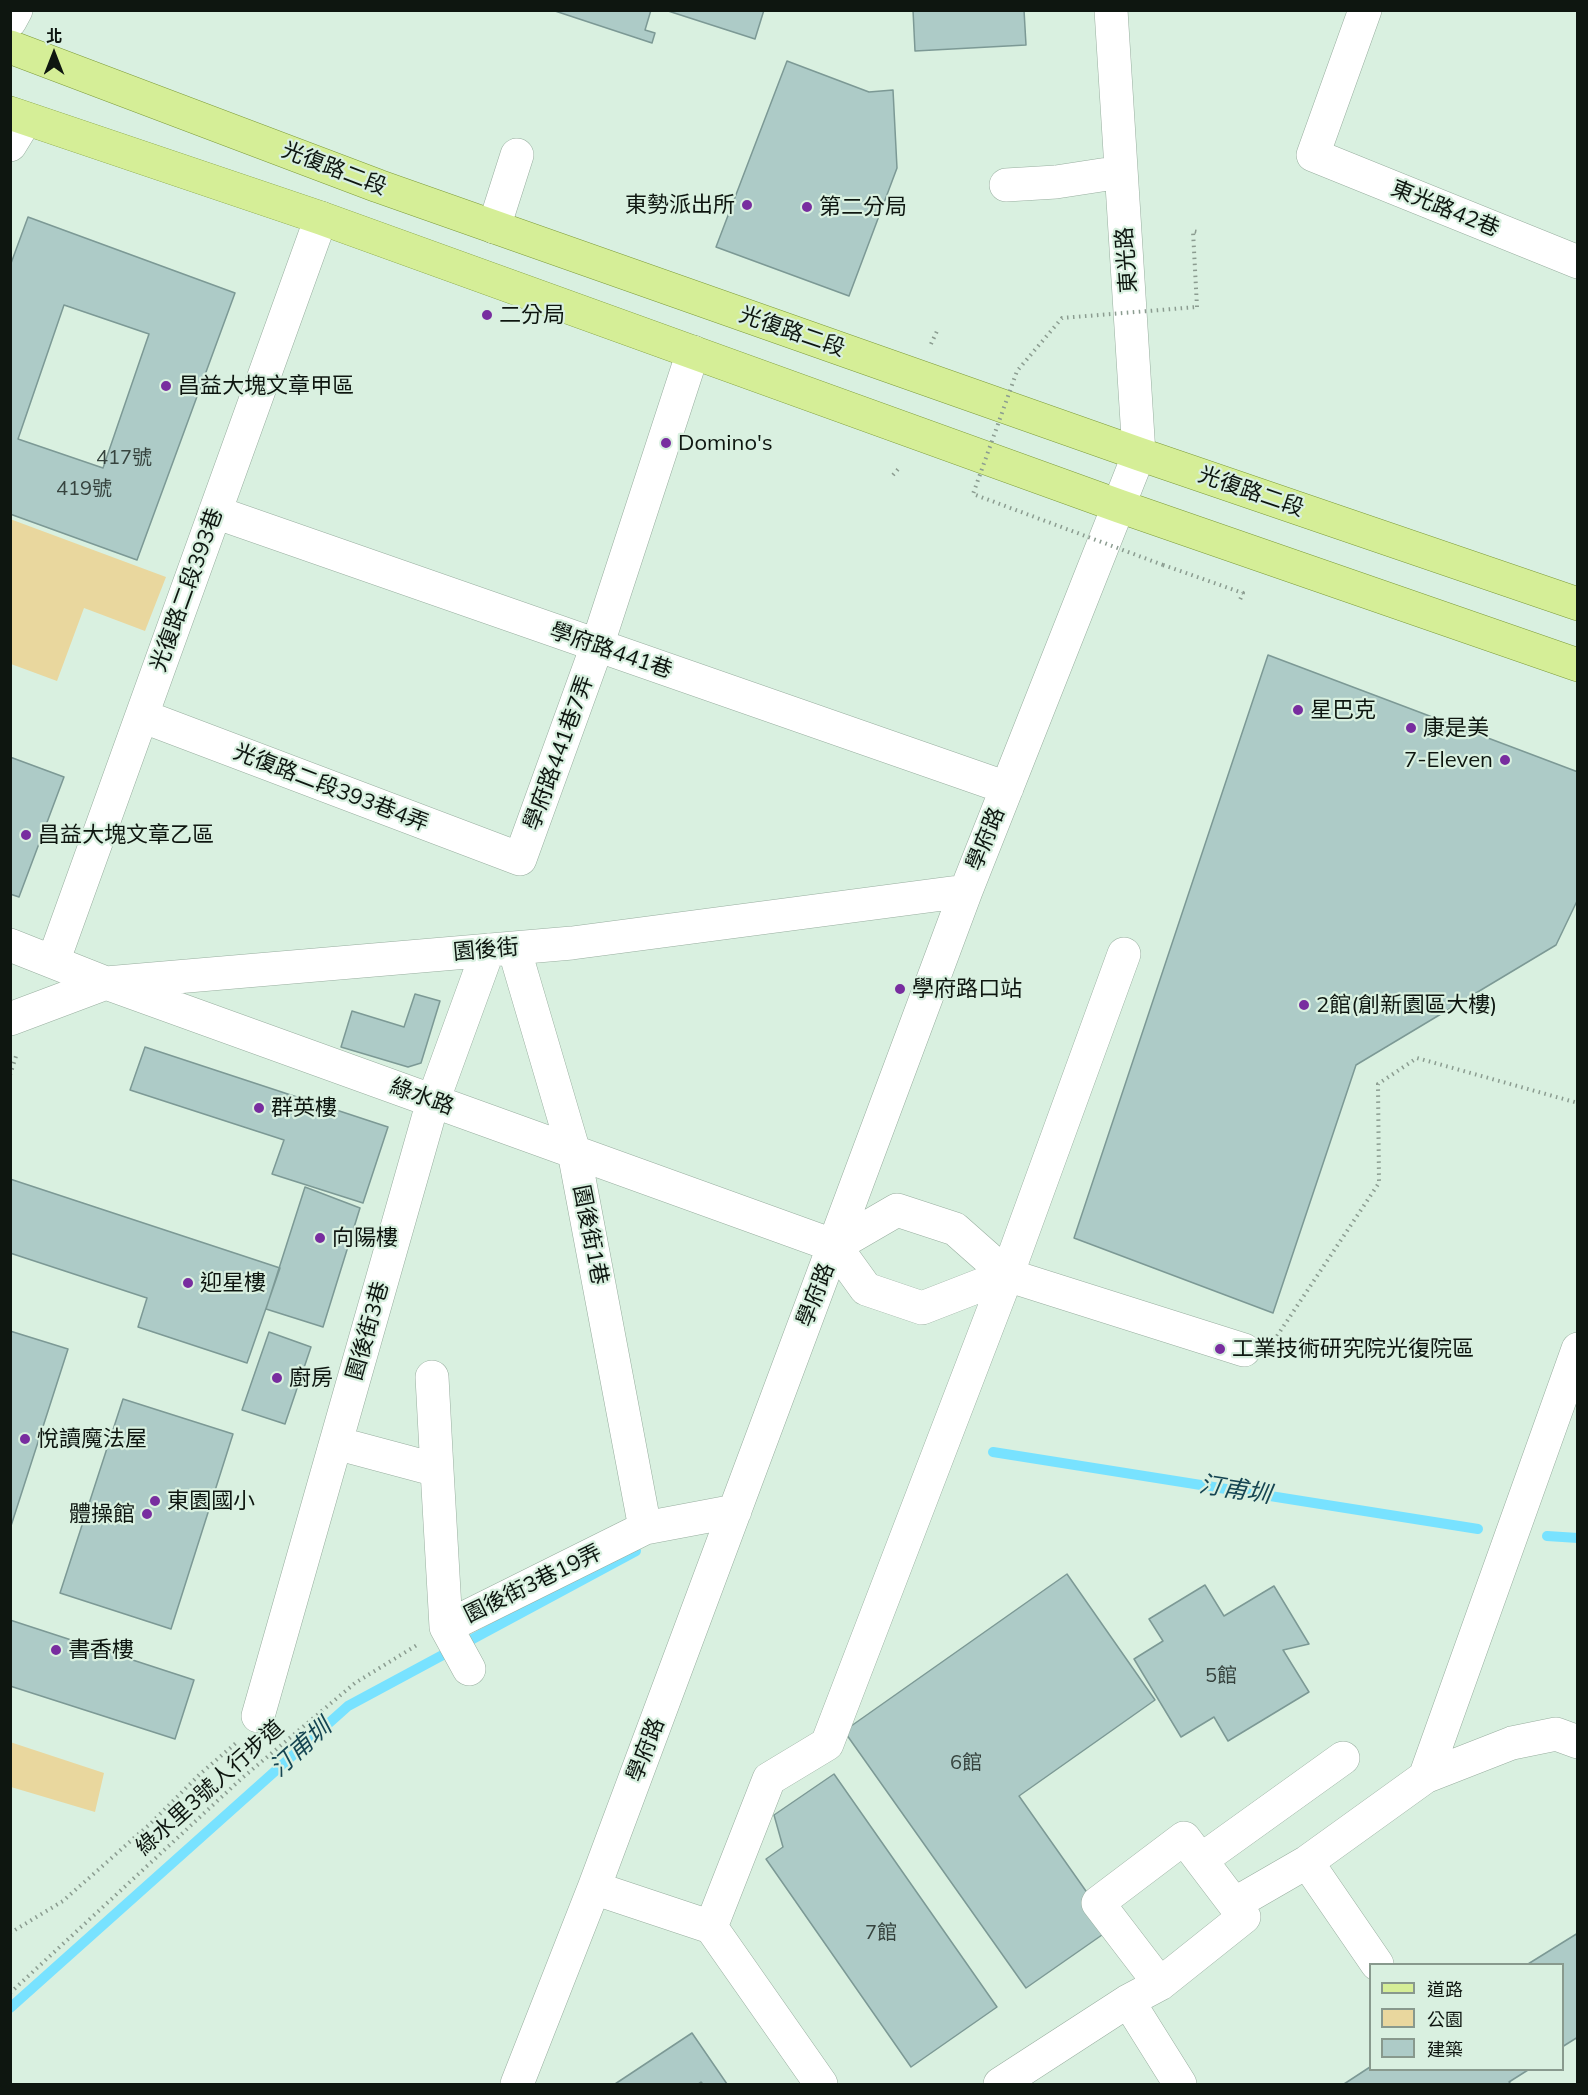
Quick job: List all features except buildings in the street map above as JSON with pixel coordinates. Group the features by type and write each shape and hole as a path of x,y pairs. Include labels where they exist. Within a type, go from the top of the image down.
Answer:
{"main road":[{"name":"光復路二段","path":"10,47 378,186 1139,454 1578,604"},
{"path":"16,126 321,218 1119,506 1578,665"}],"street":[{"path":"10,21 16,10"},
{"name":"東光路","path":"1111,10 1139,454 1119,506"},
{"name":"東光路42巷","path":"1365,10 1313,155 1578,262"},
{"path":"494,227 517,155"},
{"path":"1006,184 1056,182 1121,172"},
{"name":"光復路二段393巷","path":"53,962 321,218"},
{"name":"學府路441巷7弄","path":"520,860 597,646 693,352"},
{"name":"學府路","path":"517,2085 594,1888 966,891 1119,506"},
{"name":"學府路441巷","path":"215,512 1007,788"},
{"name":"光復路二段393巷4弄","path":"142,716 520,860"},
{"name":"園後街","path":"10,1019 106,983 572,943 966,891"},
{"name":"綠水路","path":"10,945 106,983 835,1246"},
{"name":"園後街3巷","path":"258,1716 433,1101 501,949"},
{"name":"園後街1巷","path":"501,949 574,1152 645,1528"},
{"path":"711,1927 769,1779 827,1744 1007,1275 1124,954"},
{"path":"1007,1275 922,1308 866,1289 835,1246 897,1210 955,1229 1007,1275 1255,1341"},
{"path":"1425,1777 1578,1349"},
{"name":"園後街3巷19弄","path":"432,1377 446,1627 645,1528 735,1511"},
{"path":"336,1443 437,1470"},
{"path":"446,1627 469,1669"},
{"path":"1236,1903 1307,1862 1425,1777 1512,1743 1556,1734 1578,1742"},
{"path":"1202,1860 1343,1758"},
{"path":"1000,2085 1128,2001 1160,1984 1244,1917 1236,1903 1184,1838 1098,1903 1160,1984"},
{"path":"1307,1862 1376,1963"},
{"path":"594,1888 711,1927 821,2085"},
{"path":"1128,2001 1180,2085"}],"path":[{"path":"1198,232 1193,231 1197,307 1062,318 1017,371 973,494 1243,593 1239,602"},
{"path":"1255,1341 1278,1336 1379,1183 1378,1084 1417,1058 1578,1103"},
{"name":"綠水里3號人行步道","path":"10,1993 241,1779 355,1683 446,1627"},
{"path":"10,1934 63,1901 152,1823 200,1774 232,1748 258,1716"}],"green space":[{"path":"10,519 166,577 145,631 84,608 57,681 11,664"},
{"path":"10,1742 104,1773 95,1812 11,1787"}],"waterway":[{"name":"汀甫圳","path":"993,1452 1478,1529"},
{"name":"汀甫圳","path":"1547,1536 1578,1538"},
{"name":"汀甫圳","path":"10,2008 348,1706 636,1551"}],"place":[{"name":"東勢派出所","path":"747,205"},
{"name":"第二分局","path":"807,207"},
{"name":"二分局","path":"487,315"},
{"name":"昌益大塊文章甲區","path":"166,386"},
{"name":"Domino's","path":"666,443"},
{"name":"星巴克","path":"1298,710"},
{"name":"康是美","path":"1411,728"},
{"name":"7-Eleven","path":"1505,760"},
{"name":"昌益大塊文章乙區","path":"26,835"},
{"name":"學府路口站","path":"900,989"},
{"name":"2館(創新園區大樓)","path":"1304,1005"},
{"name":"群英樓","path":"259,1108"},
{"name":"向陽樓","path":"320,1238"},
{"name":"迎星樓","path":"188,1283"},
{"name":"工業技術研究院光復院區","path":"1220,1349"},
{"name":"廚房","path":"277,1378"},
{"name":"悅讀魔法屋","path":"25,1439"},
{"name":"東園國小","path":"155,1501"},
{"name":"體操館","path":"147,1514"},
{"name":"書香樓","path":"56,1650"}]}
